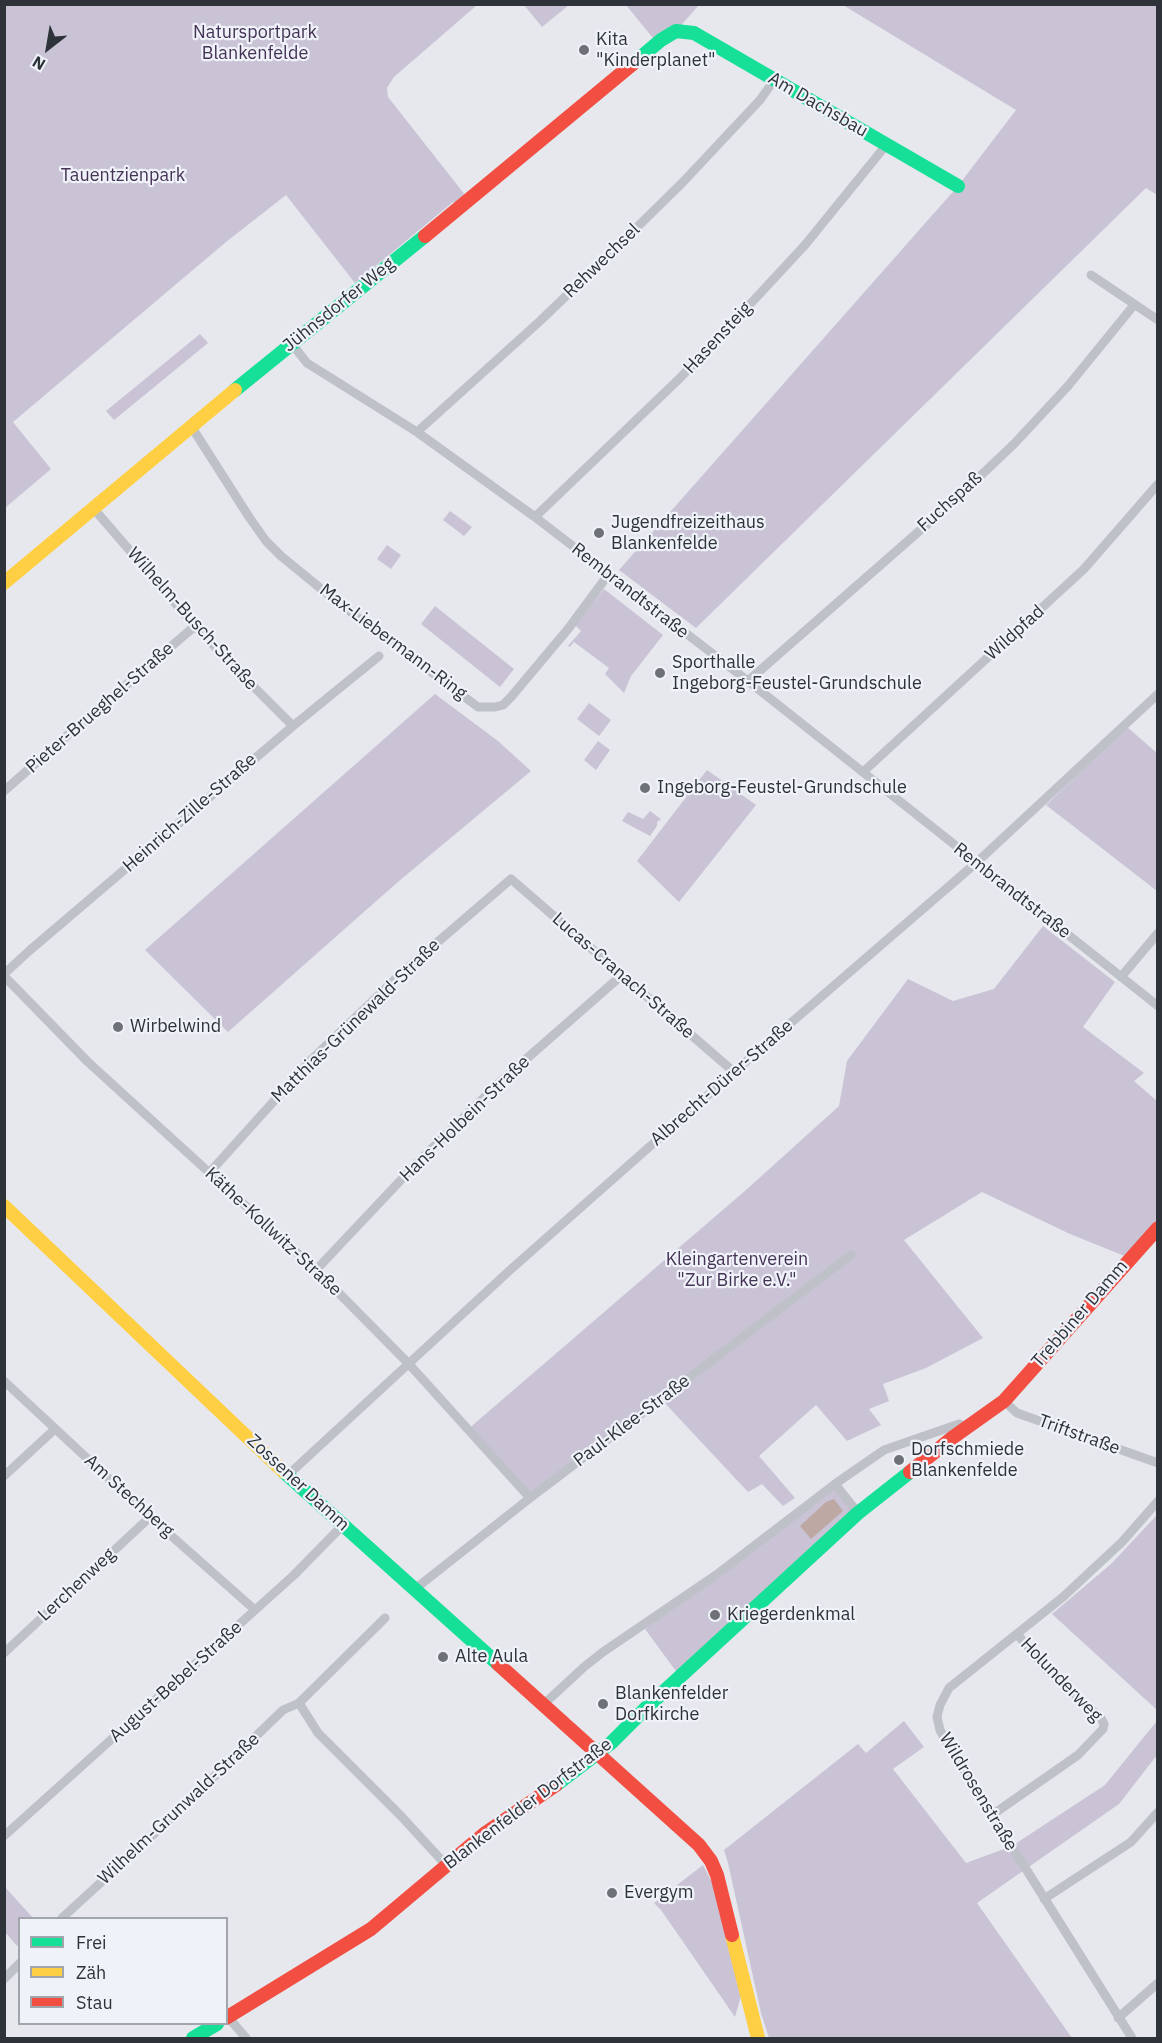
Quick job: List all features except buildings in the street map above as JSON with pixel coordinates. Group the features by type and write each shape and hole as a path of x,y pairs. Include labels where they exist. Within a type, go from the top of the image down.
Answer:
{"main road":[{"name":"Am Dachsbau","path":"676,30 694,33 958,186"},
{"name":"Jühnsdorfer Weg","path":"4,583 191,426 584,106 657,43 676,30"},
{"name":"Zossener Damm","path":"4,1206 288,1475 699,1845 711,1861 717,1875 758,2038"},
{"name":"Trebbiner Damm","path":"1004,1401 1158,1228"},
{"name":"Blankenfelder Dorfstraße","path":"228,2017 371,1929 484,1834 598,1754 858,1513 967,1427 1004,1401"},
{"name":"Blankenfelder Dorfstraße","path":"193,2038 214,2025"}],"street":[{"name":"Rehwechsel","path":"417,432 540,321 682,183 760,100 775,79"},
{"name":"Hasensteig","path":"535,517 680,378 745,309 805,245 886,144"},
{"path":"1091,275 1158,320"},
{"name":"Fuchspaß","path":"748,681 957,498 1014,444 1068,386 1134,305"},
{"name":"Rembrandtstraße","path":"292,344 307,363 417,432 535,517 748,681 1158,1006"},
{"name":"Max-Liebermann-Ring","path":"191,426 249,517 266,541 281,556 336,601 478,707 503,705 511,697 568,629 608,575"},
{"name":"Wildpfad","path":"863,772 1084,569 1158,484"},
{"name":"Wilhelm-Busch-Straße","path":"94,509 195,626 293,726"},
{"name":"Pieter-Brueghel-Straße","path":"4,791 195,626"},
{"name":"Heinrich-Zille-Straße","path":"4,975 29,951 293,726 379,656"},
{"name":"Albrecht-Dürer-Straße","path":"288,1475 408,1363 734,1072 976,862 1158,694"},
{"name":"Lucas-Cranach-Straße","path":"511,879 734,1072"},
{"name":"Matthias-Grünewald-Straße","path":"210,1172 319,1053 405,970 511,879"},
{"path":"1121,977 1158,933"},
{"name":"Käthe-Kollwitz-Straße","path":"4,975 88,1062 316,1270 408,1363 530,1498"},
{"name":"Hans-Holbein-Straße","path":"316,1270 416,1164 500,1082 622,975"},
{"name":"Paul-Klee-Straße","path":"415,1589 530,1498 851,1255"},
{"name":"Am Stechberg","path":"4,1381 150,1517 255,1610"},
{"name":"Triftstraße","path":"1004,1401 1017,1413 1158,1463"},
{"name":"Blankenfelder Dorfstraße","path":"544,1704 584,1667 716,1575 835,1484 884,1450 959,1425 967,1427"},
{"path":"4,1476 55,1429"},
{"path":"835,1484 858,1513"},
{"name":"Wildrosenstraße","path":"1132,2038 945,1741 937,1717 939,1705 949,1688 1063,1597 1122,1542 1158,1501"},
{"name":"Lerchenweg","path":"4,1653 150,1517"},
{"name":"August-Bebel-Straße","path":"4,1836 255,1610 344,1524"},
{"name":"Wilhelm-Grunwald-Straße","path":"63,1917 168,1821 283,1710 299,1703 385,1618"},
{"name":"Holunderweg","path":"992,1815 1078,1755 1103,1730 1104,1724 1101,1718 1048,1671 1017,1634"},
{"path":"299,1703 318,1733 401,1816 446,1865"},
{"path":"1044,1899 1131,1842 1158,1812"},
{"path":"4,1979 18,1965"},
{"path":"1118,2018 1158,1983"},
{"path":"228,2022 246,2038"}],"green space":[{"name":"Tauentzienpark","path":"5,5 477,5 394,77 387,88 388,97 469,200 459,208 453,202 355,283 286,195 226,242 13,422 51,469 5,508"},
{"path":"524,5 569,5 542,27"},
{"path":"626,5 699,5 676,31 657,43"},
{"path":"843,5 1157,5 1157,195 1146,188 696,628 619,570 958,186 1016,110"},
{"path":"200,334 208,343 114,420 106,411"},
{"path":"450,511 472,527 464,536 443,520"},
{"path":"387,545 401,555 391,569 377,559"},
{"path":"604,589 663,635 631,676 624,693 605,674 609,668 574,642 570,647 568,646 581,631 575,625"},
{"path":"435,606 514,669 500,687 421,624"},
{"path":"435,694 498,741 531,771 399,881 228,1032 145,950"},
{"path":"589,703 611,720 599,736 577,719"},
{"path":"1127,727 1157,753 1157,891 1046,805"},
{"path":"598,741 610,750 596,770 584,760"},
{"path":"707,770 756,805 679,902 637,861 687,796 679,797 678,790 685,784 689,786 690,792"},
{"path":"650,811 661,819 650,836 622,821 628,812 643,819"},
{"name":"Kleingartenverein \"Zur Birke e.V.\"","path":"1043,926 1115,982 1083,1027 1144,1073 1134,1081 1157,1101 1157,1220 1127,1257 1070,1234 982,1192 904,1240 983,1338 926,1368 883,1384 889,1401 869,1409 881,1425 847,1441 816,1405 759,1456 795,1498 783,1506 762,1484 748,1492 661,1399 530,1498 467,1430 746,1190 839,1106 847,1061 908,979 953,1001 994,989"},
{"path":"835,1484 858,1513 681,1678 645,1629"},
{"path":"1157,1515 1157,1710 1052,1614 1111,1564"},
{"path":"904,1721 924,1747 893,1769 966,1863 1012,1846 1105,1785 1157,1723 1157,1755 1119,1804 977,1903 1072,2038 769,2038 761,2013 724,1850 858,1744 866,1753"},
{"path":"703,1865 715,1888 741,1996 735,2017 654,1903"},
{"path":"5,1887 32,1917 18,1917 17,1946 5,1932"}],"shaded area":[{"path":"834,1499 843,1511 811,1539 800,1526 826,1502"}],"traffic: fast":[{"path":"635,62 661,40 676,31 694,33 958,186"},
{"path":"235,390 425,236"},
{"path":"284,1472 498,1664"},
{"path":"556,1785 611,1743 858,1513 910,1472"},
{"path":"193,2038 215,2025"}],"traffic: slow":[{"path":"4,583 235,390"},
{"path":"4,1206 284,1472"},
{"path":"732,1935 758,2038"}],"traffic: jam":[{"path":"425,236 635,62"},
{"path":"910,1472 952,1438 1004,1401 1158,1228"},
{"path":"498,1664 699,1845 711,1861 717,1875 732,1935"},
{"path":"228,2017 371,1929 484,1834 556,1785"}],"place":[{"name":"Kita \"Kinderplanet\"","path":"584,50"},
{"name":"Jugendfreizeithaus Blankenfelde","path":"599,533"},
{"name":"Sporthalle Ingeborg-Feustel-Grundschule","path":"660,673"},
{"name":"Ingeborg-Feustel-Grundschule","path":"645,788"},
{"name":"Wirbelwind","path":"118,1027"},
{"name":"Dorfschmiede Blankenfelde","path":"899,1460"},
{"name":"Kriegerdenkmal","path":"715,1615"},
{"name":"Alte Aula","path":"443,1657"},
{"name":"Blankenfelder Dorfkirche","path":"603,1704"},
{"name":"Evergym","path":"612,1893"}],"park label":[{"name":"Natursportpark Blankenfelde","path":"255,43"}]}
